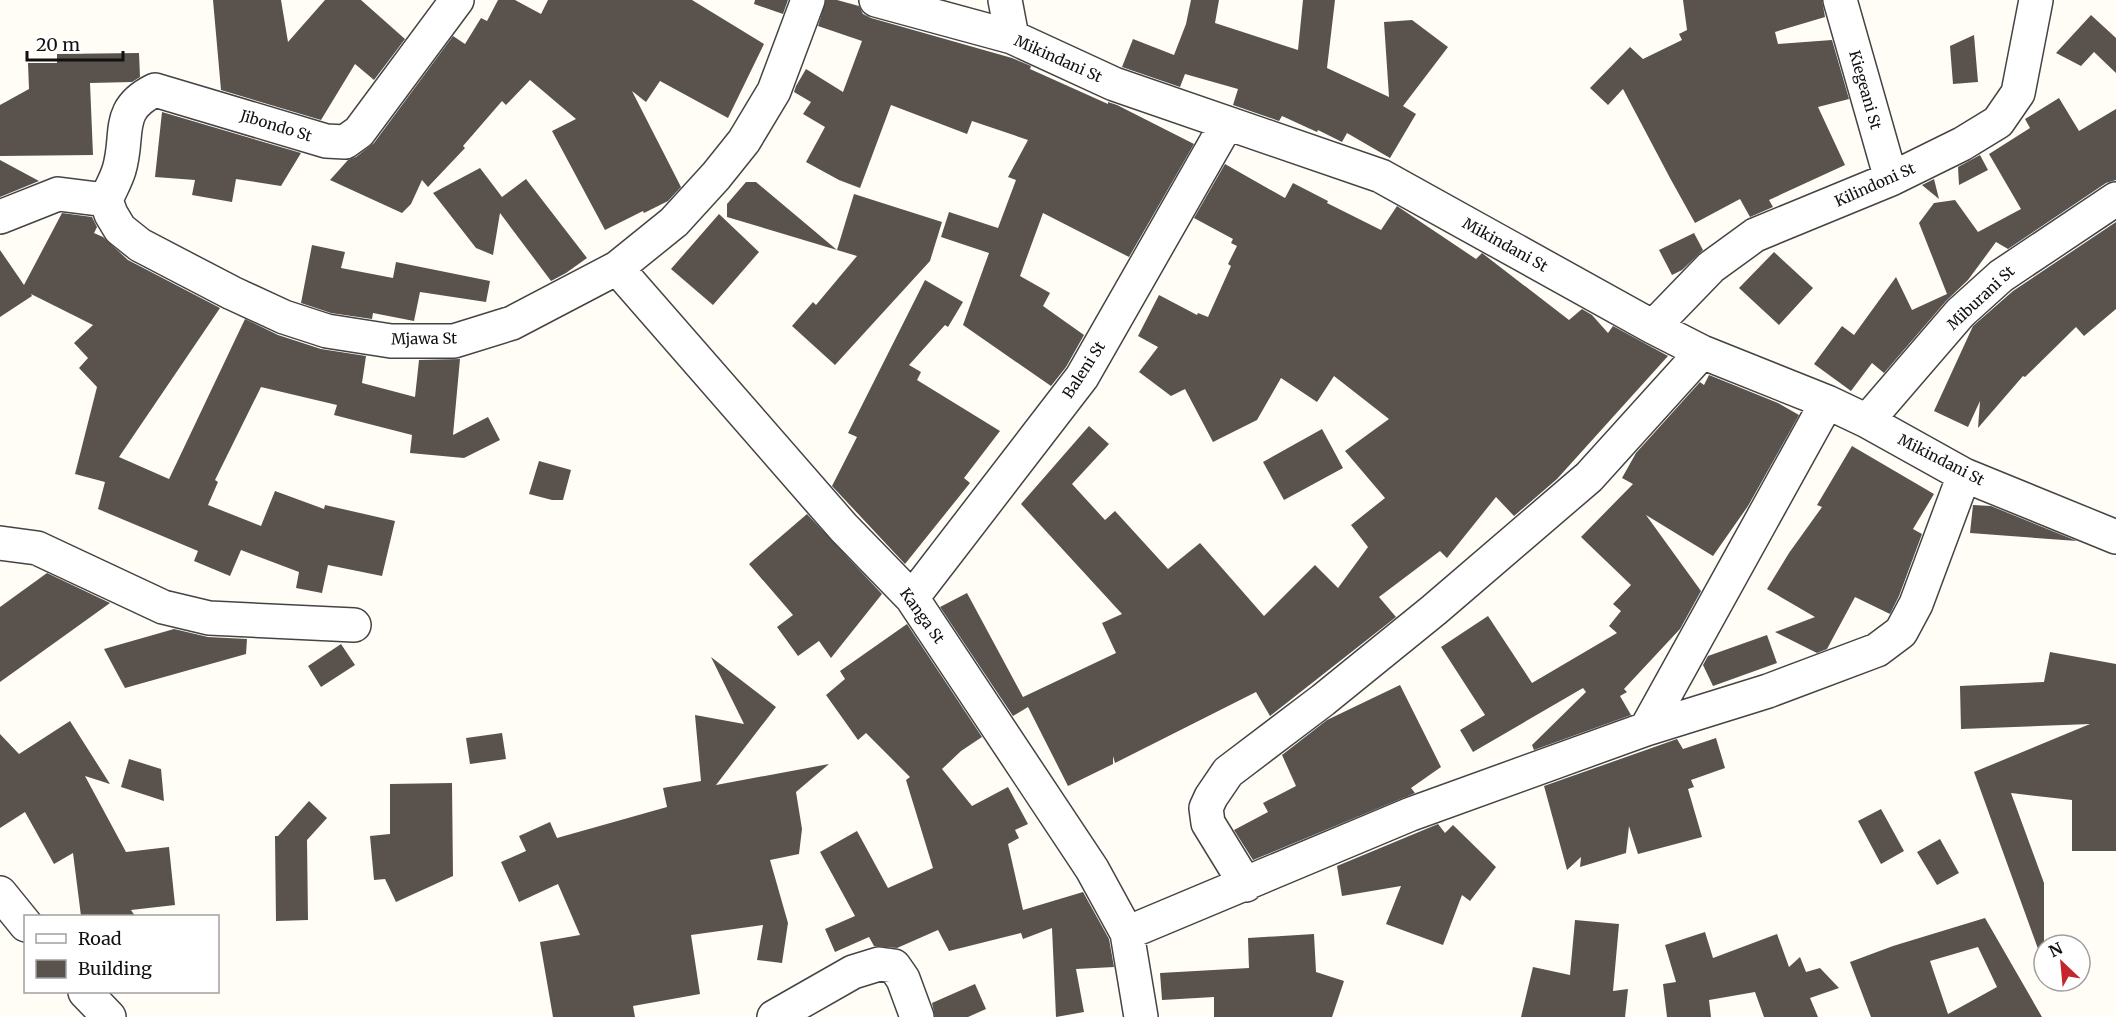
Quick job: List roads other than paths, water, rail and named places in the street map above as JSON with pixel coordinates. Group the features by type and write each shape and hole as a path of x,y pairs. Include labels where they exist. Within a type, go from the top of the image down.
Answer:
{"street":[{"name":"Jibondo St","path":"106,200 119,169 128,114 140,98 155,90 326,141 345,142 359,132 457,0"},
{"name":"Mjawa St","path":"106,200 120,229 140,245 232,294 284,317 327,331 391,341 454,341 512,323 617,268 674,222 744,141 774,91 808,0"},
{"name":"Mikindani St","path":"876,0 1011,37 1114,84 1381,176 1702,352 1827,402 1867,421 1964,475 2116,537"},
{"path":"1005,0 1011,37"},
{"name":"Kiegeani St","path":"1840,0 1891,179"},
{"name":"Kilindoni St","path":"1653,327 1711,267 1755,235 1891,179 1962,144 1998,122 2018,93 2036,0"},
{"name":"Baleni St","path":"912,597 1082,377 1227,123"},
{"path":"0,217 58,194 106,200"},
{"name":"Miburani St","path":"1867,421 1960,313 2001,276 2116,200"},
{"name":"Kanga St","path":"617,268 843,527 912,597 1092,869 1127,933 1141,1017"},
{"path":"1246,885 1208,823 1206,808 1228,772 1323,700 1434,610 1581,484 1702,352"},
{"path":"1646,729 1827,402"},
{"path":"1127,933 1411,814 1646,729 1768,691 1877,650 1901,632 1916,604 1964,475"},
{"path":"0,543 37,548 163,607 209,618 354,625"},
{"path":"0,893 24,923"},
{"path":"774,1017 853,972 879,964 894,966 903,979 917,1017"},
{"path":"86,993 109,1017"}]}
